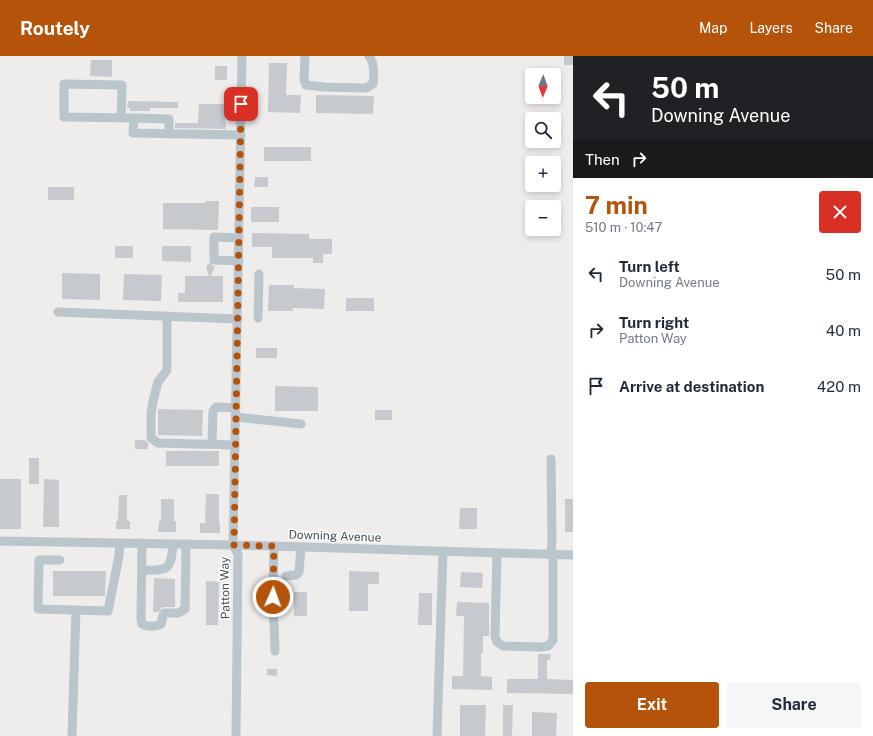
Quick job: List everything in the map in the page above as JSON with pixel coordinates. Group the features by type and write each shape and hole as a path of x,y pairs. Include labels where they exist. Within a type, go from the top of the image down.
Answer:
{"street":[{"name":"Patton Way","path":"236,736 238,554 234,545 242,56"},
{"path":"305,56 304,79 306,85 366,88 373,84 374,73 372,60 369,56"},
{"path":"121,118 122,85 64,84 64,117 169,119 169,134"},
{"path":"134,118 133,133 241,135"},
{"path":"238,261 214,260 214,237 239,238"},
{"path":"258,274 258,318"},
{"path":"58,312 238,319"},
{"path":"167,316 167,370 158,382 153,401 151,414 151,438 158,443 235,445"},
{"path":"212,444 213,411 216,407 301,424"},
{"path":"496,553 495,636 497,642 503,646 548,646 553,640 551,459"},
{"name":"Downing Avenue","path":"0,541 234,545 573,555"},
{"path":"60,560 39,560 38,609 108,612 119,556 120,543"},
{"path":"142,543 142,624 145,626 159,626 164,613 178,613 185,609 186,544"},
{"path":"142,570 159,571 164,569 170,564 174,544"},
{"path":"274,546 273,597 275,652"},
{"path":"286,576 296,575 299,572 302,547"},
{"path":"437,736 443,551"},
{"path":"72,736 76,610"}],"building":[{"path":"564,56 573,56 573,65 564,65"},
{"path":"91,60 112,60 112,77 90,76"},
{"path":"269,63 287,63 286,95 301,95 300,113 268,112"},
{"path":"215,66 227,66 227,80 215,80"},
{"path":"316,95 374,96 373,114 316,113"},
{"path":"128,101 178,102 178,108 150,108 150,111 130,111 130,108 127,108"},
{"path":"199,104 225,104 226,129 175,128 175,123 198,123"},
{"path":"264,147 311,147 311,161 264,161"},
{"path":"255,177 268,177 268,187 254,187"},
{"path":"48,187 74,187 74,200 48,200"},
{"path":"206,201 219,201 218,230 163,229 163,203 206,203"},
{"path":"251,207 279,207 279,222 251,222"},
{"path":"252,233 309,234 309,239 332,239 332,254 323,254 323,263 313,263 313,258 272,258 272,247 252,247"},
{"path":"115,246 133,246 133,258 115,258"},
{"path":"162,246 191,246 191,262 162,261"},
{"path":"209,263 215,267 211,276 223,276 223,302 178,302 178,293 185,293 185,276 209,276 206,267"},
{"path":"62,273 100,274 100,300 62,299"},
{"path":"124,274 162,275 161,301 123,300"},
{"path":"269,285 294,285 294,288 325,289 324,309 293,308 293,311 268,311"},
{"path":"346,298 374,298 374,311 346,311"},
{"path":"256,348 277,348 277,358 256,358"},
{"path":"275,386 318,387 318,411 275,411"},
{"path":"158,409 203,410 202,436 158,435"},
{"path":"375,410 392,410 392,420 375,420"},
{"path":"135,440 145,440 148,443 148,449 135,449"},
{"path":"166,451 219,451 219,466 166,466"},
{"path":"29,458 39,458 39,484 29,484"},
{"path":"0,479 21,479 21,529 0,529"},
{"path":"44,479 59,480 59,527 43,527"},
{"path":"206,494 219,494 220,533 200,533 200,523 205,523"},
{"path":"119,495 127,495 127,521 130,521 130,529 116,529 116,521 118,521"},
{"path":"161,499 174,499 174,521 176,521 176,532 158,532 159,521 161,521"},
{"path":"565,499 573,499 573,532 565,532"},
{"path":"460,508 477,508 477,529 459,529"},
{"path":"53,571 106,571 105,596 53,596"},
{"path":"349,571 379,572 379,584 368,584 368,611 349,611"},
{"path":"461,572 483,573 482,588 460,587"},
{"path":"154,578 175,579 175,607 164,607 158,612 153,612"},
{"path":"206,581 219,582 218,625 206,625"},
{"path":"294,592 307,592 307,616 294,616"},
{"path":"419,593 432,593 432,625 418,625"},
{"path":"457,602 489,603 489,636 483,636 481,676 492,677 492,690 452,689 452,676 463,676 464,616 456,616"},
{"path":"538,654 551,654 550,660 547,660 547,679 573,680 573,694 507,693 507,679 538,679"},
{"path":"267,669 277,669 277,676 267,675"},
{"path":"460,705 486,705 485,736 460,736"},
{"path":"503,705 513,705 512,736 503,736"},
{"path":"532,712 557,713 556,736 532,736"}],"route":[{"path":"241,104 234,545 274,546 273,597"}]}
